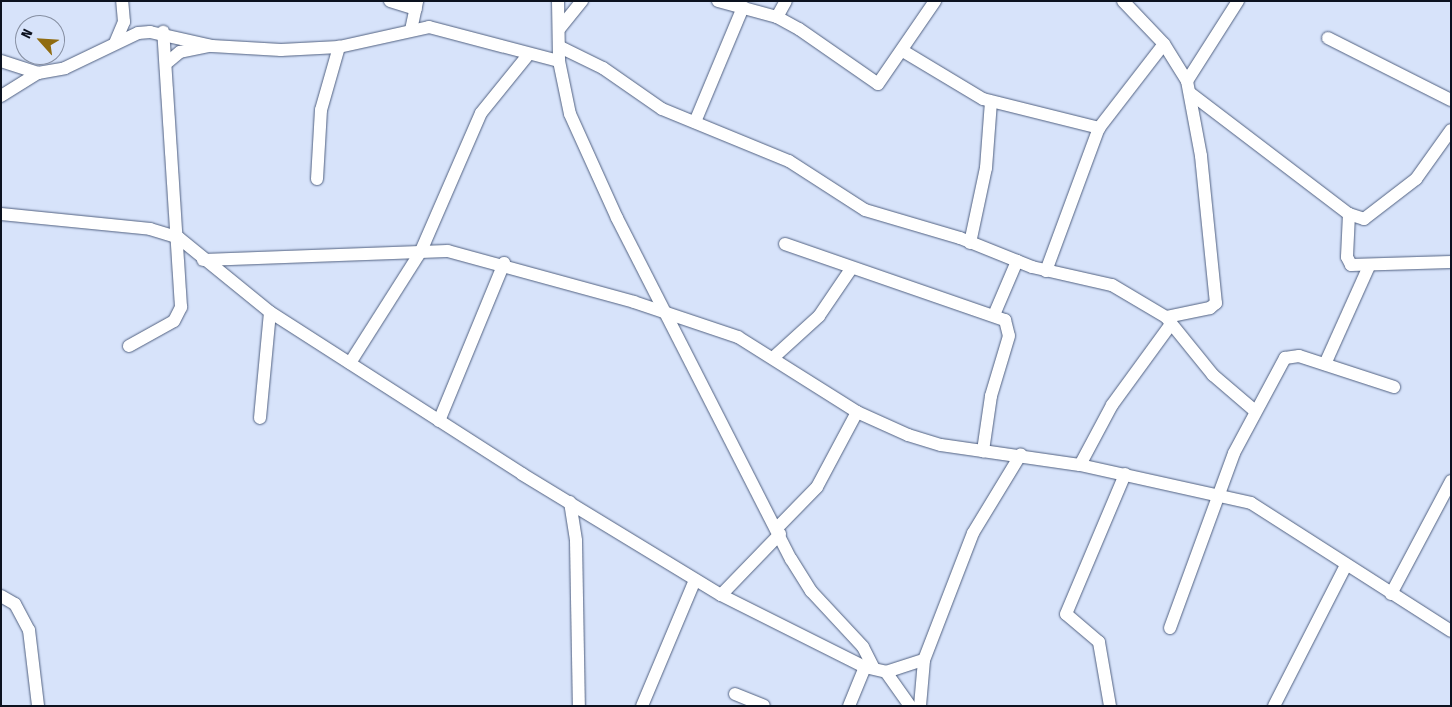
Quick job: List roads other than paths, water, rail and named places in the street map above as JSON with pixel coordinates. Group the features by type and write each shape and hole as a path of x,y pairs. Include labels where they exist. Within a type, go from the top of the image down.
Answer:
{"street":[{"path":"115,43 124,22 122,1"},
{"path":"390,1 417,5 411,30"},
{"path":"558,1 560,28 559,61 578,135 666,312 811,591 864,647 869,667 849,706"},
{"path":"560,28 582,1"},
{"path":"718,1 776,17 878,84 903,51 935,1"},
{"path":"776,17 786,1"},
{"path":"1080,465 1112,405 1169,320 1210,308 1216,303 1188,87 1164,44 1124,1"},
{"path":"1188,87 1238,1"},
{"path":"695,122 743,7"},
{"path":"124,22 138,33"},
{"path":"168,62 194,46 281,50 339,47 411,30 449,30 528,55 559,61"},
{"path":"129,346 174,321 181,307 179,238 168,62 163,32"},
{"path":"1,96 38,72 65,68 138,33 163,32 212,46"},
{"path":"1328,38 1451,100"},
{"path":"1046,270 1099,128 1164,44"},
{"path":"317,179 321,110 339,47"},
{"path":"560,47 603,68 645,101 789,161 865,210 970,243 1046,270 1104,282 1169,320 1212,375 1254,410"},
{"path":"903,51 991,102 1099,128"},
{"path":"350,363 421,251 480,113 528,55"},
{"path":"1,61 38,72"},
{"path":"1188,87 1349,214 1369,219 1416,180 1451,130"},
{"path":"970,243 986,168 991,102"},
{"path":"1,214 150,229 179,238 203,260 270,312 439,421 694,580 869,667 886,672 924,660"},
{"path":"1349,214 1348,262 1369,266 1451,262"},
{"path":"785,244 851,269 1005,320 1009,336 990,404 983,451"},
{"path":"203,260 421,251 504,264 666,312 738,337 774,357 857,412 908,434 983,451 1021,454 1217,493 1269,512 1346,565 1451,631"},
{"path":"994,315 1017,261"},
{"path":"439,421 504,264"},
{"path":"1325,364 1369,266"},
{"path":"774,357 818,316 851,269"},
{"path":"260,418 270,312"},
{"path":"1170,628 1217,493 1254,410 1285,358 1292,355 1394,387"},
{"path":"721,595 817,487 857,412"},
{"path":"920,706 924,660 973,533 1021,454"},
{"path":"1110,706 1099,642 1066,614 1125,474"},
{"path":"1391,594 1451,482"},
{"path":"570,502 576,541 579,706"},
{"path":"1274,706 1346,565"},
{"path":"642,706 694,580"},
{"path":"1,596 15,604 29,630 38,706"},
{"path":"886,672 910,706"},
{"path":"735,694 764,706"}]}
